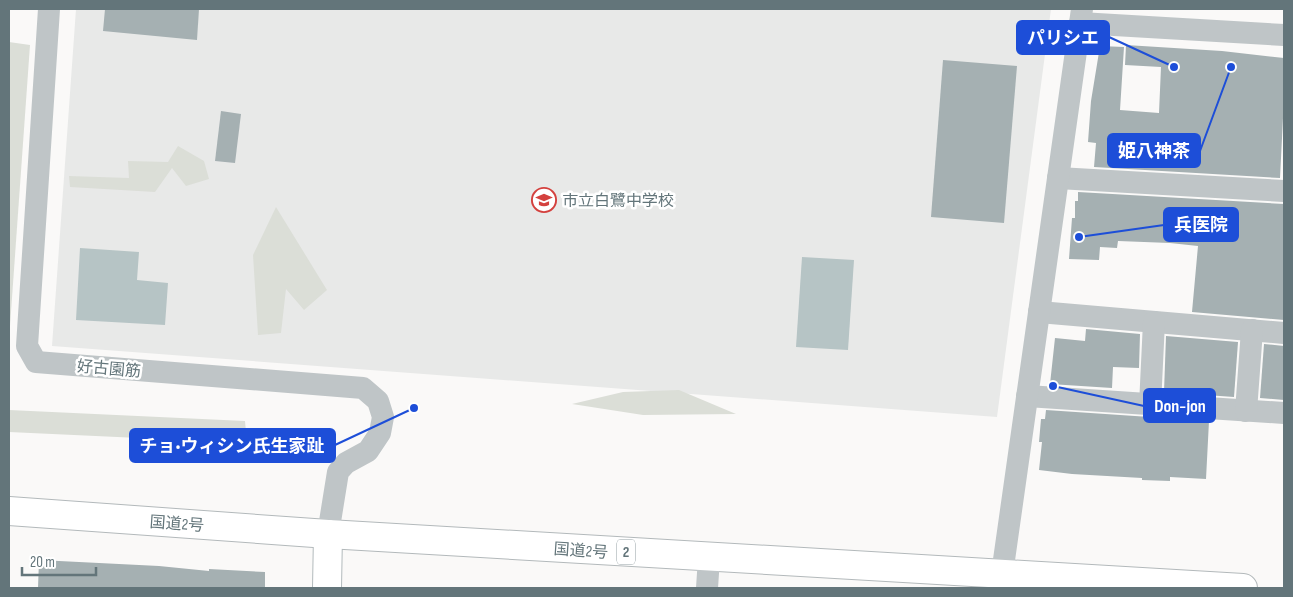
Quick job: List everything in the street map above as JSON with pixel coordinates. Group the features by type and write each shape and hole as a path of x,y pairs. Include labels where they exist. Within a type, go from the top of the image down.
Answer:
{"main road":[{"name":"国道2号","path":"9,511 328,534 1002,574 1060,583 1243,588"},
{"path":"326,588 328,534"}],"street":[{"name":"好古園筋","path":"50,9 27,346 36,362 363,388 378,401 383,417 380,433 368,451 346,463 338,472 328,534"},
{"path":"1002,574 1081,16 1284,34"},
{"path":"1058,178 1284,191"},
{"path":"1039,312 1284,333"},
{"path":"1150,405 1154,322"},
{"path":"1246,411 1252,330"},
{"path":"1027,396 1284,413"},
{"path":"707,588 709,558"}],"shaded area":[{"name":"市立白鷺中学校","path":"76,9 1051,9 997,417 52,346"},
{"path":"9,42 30,45 9,340"},
{"path":"178,146 204,161 209,179 186,186 172,168 155,192 70,187 69,176 129,178 128,161 168,162"},
{"path":"276,207 327,290 304,310 286,289 281,333 258,335 253,255"},
{"path":"80,248 139,252 137,280 168,283 165,325 76,320"},
{"path":"802,257 854,260 848,350 796,347"},
{"path":"679,390 736,414 643,415 572,404 623,392"},
{"path":"9,410 245,421 247,443 9,432"}],"building":[{"path":"105,9 199,9 197,40 103,31"},
{"path":"1126,45 1222,51 1284,58 1280,178 1094,167 1096,143 1088,142 1091,101 1100,46 1124,47 1120,110 1159,113 1161,67 1125,65"},
{"path":"943,60 1017,66 1004,223 931,217"},
{"path":"221,111 241,114 235,163 215,161"},
{"path":"1078,192 1284,204 1284,320 1192,312 1198,246 1118,241 1117,248 1100,247 1099,260 1069,259 1072,218 1075,218 1075,201 1078,201"},
{"path":"1086,329 1140,334 1139,368 1113,367 1112,388 1050,384 1055,338 1085,341"},
{"path":"1166,336 1238,342 1234,397 1164,392"},
{"path":"1264,344 1284,346 1284,400 1260,398"},
{"path":"1046,410 1209,421 1206,479 1170,477 1170,481 1142,480 1142,478 1039,470 1042,442 1039,442 1041,419 1045,419"},
{"path":"39,560 159,566 209,571 209,569 265,572 265,588 38,588"}],"place":[{"name":"パリシエ","path":"1174,67"},
{"name":"姫八神茶","path":"1231,67"},
{"name":"市立白鷺中学校","path":"544,200"},
{"name":"兵医院","path":"1079,237"},
{"name":"Don-jon","path":"1053,386"},
{"name":"チョ•ウィシン氏生家趾","path":"414,408"}]}
